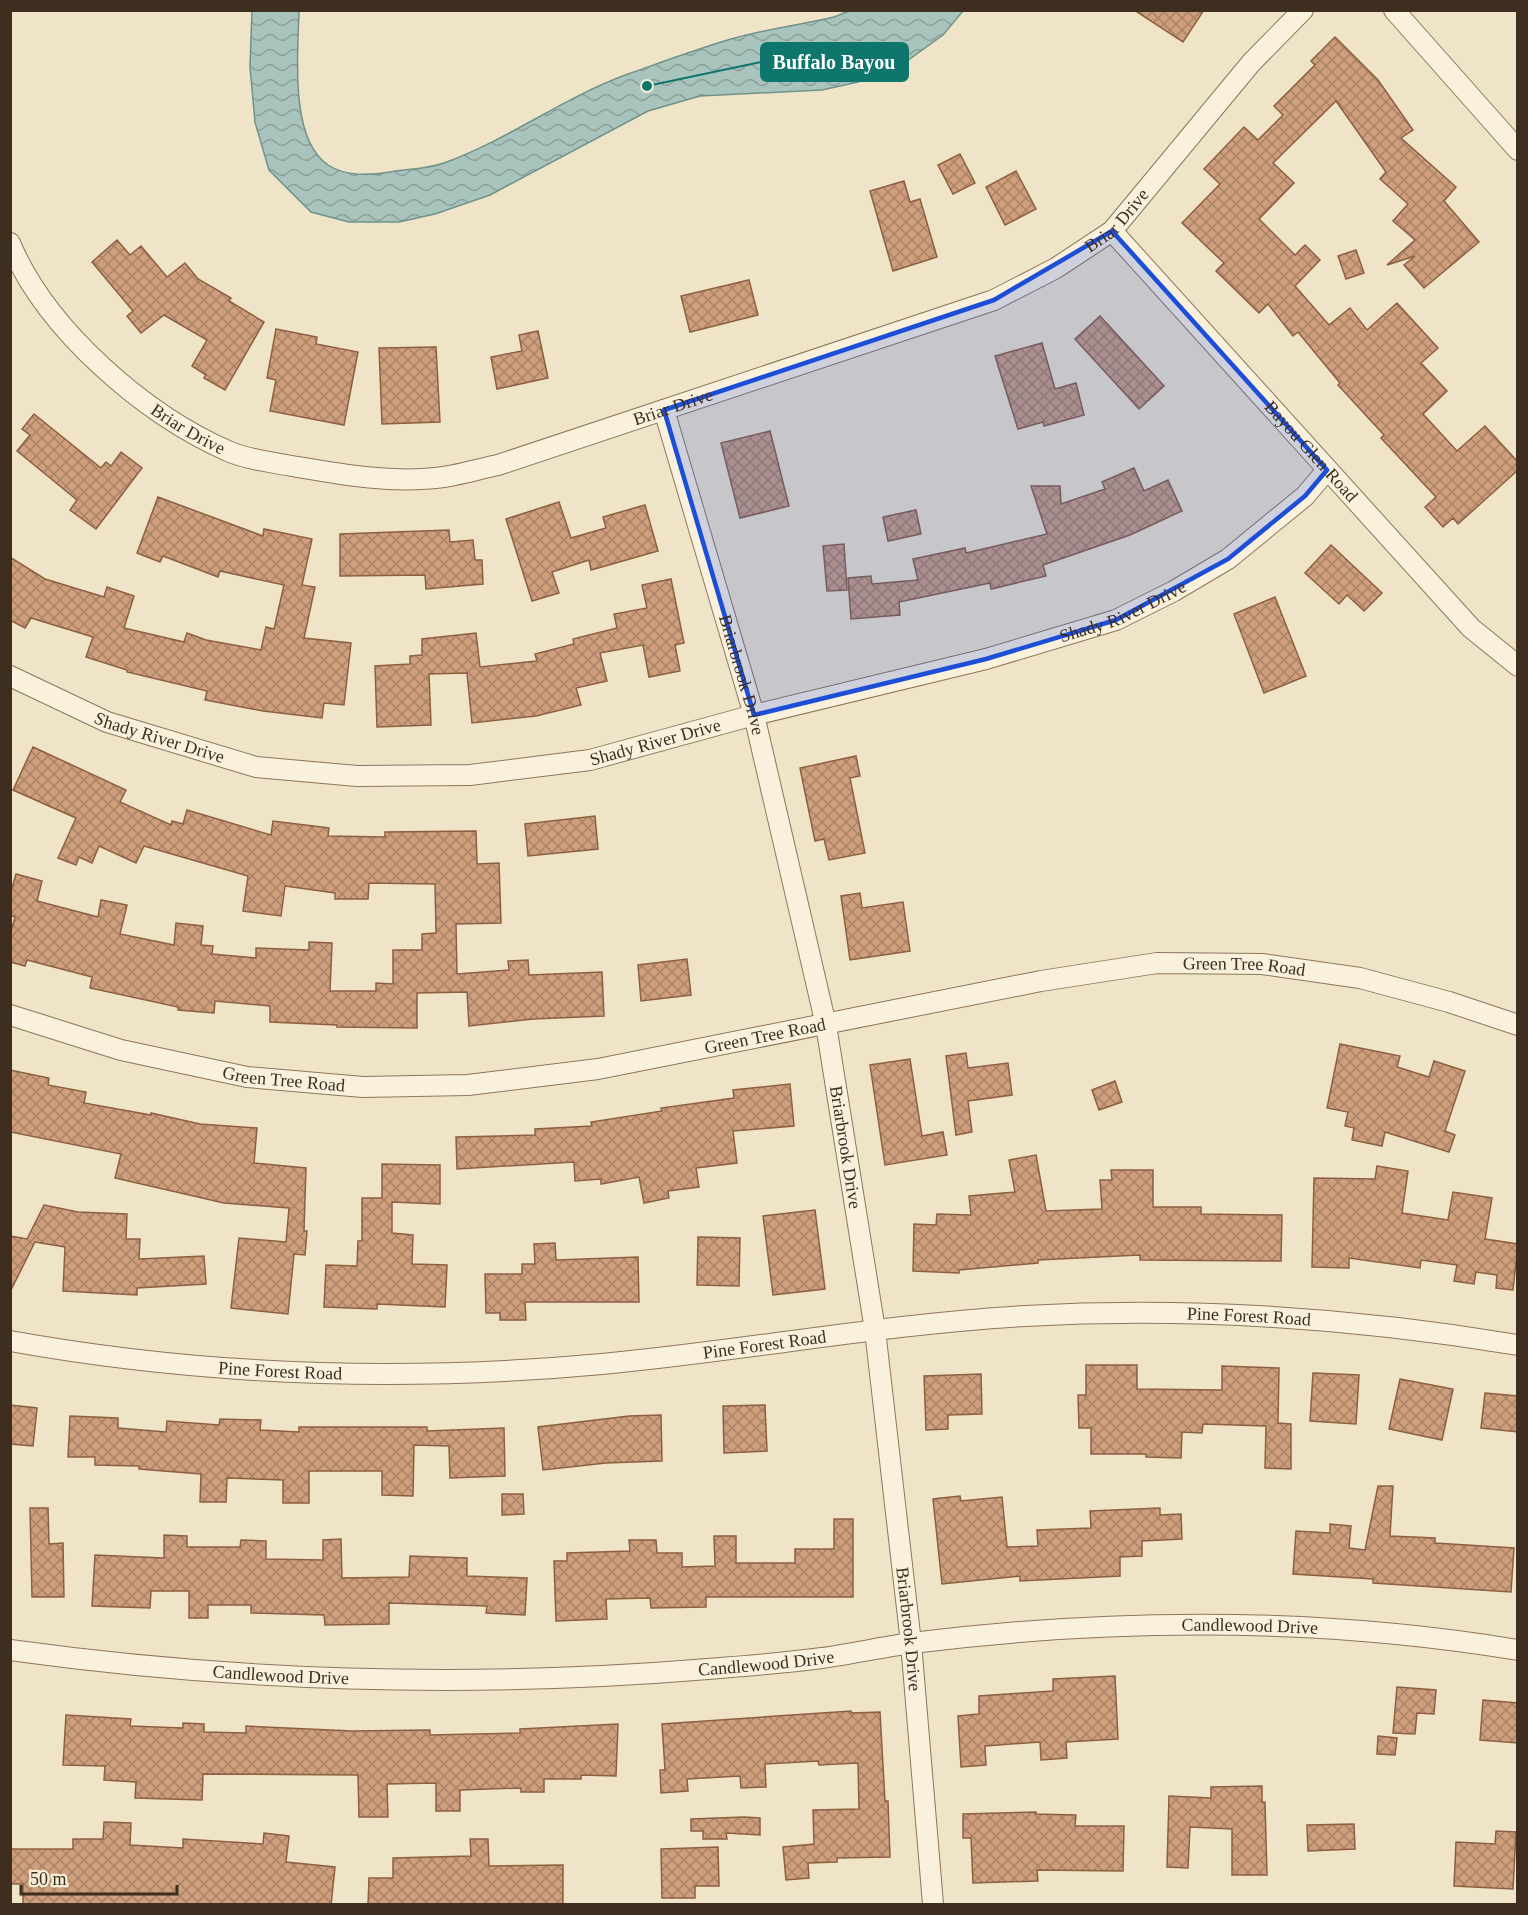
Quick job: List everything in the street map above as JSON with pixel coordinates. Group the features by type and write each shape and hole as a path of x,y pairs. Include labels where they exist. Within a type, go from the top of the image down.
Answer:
{"street":[{"name":"Briar Drive","path":"10,243 18,260 48,307 86,354 136,395 183,426 231,452 358,478 436,478 498,465 994,300 1056,268 1112,231 1251,63 1303,10"},
{"path":"1394,10 1518,150"},
{"name":"Bayou Glen Road","path":"1112,231 1471,628 1518,666"},
{"name":"Briarbrook Drive","path":"664,410 754,715 826,1024 875,1330 911,1643 933,1905"},
{"name":"Shady River Drive","path":"10,676 107,722 256,767 357,776 470,775 590,760 754,715 986,659 1116,620 1174,591 1228,559 1305,496 1327,470"},
{"name":"Green Tree Road","path":"10,1015 121,1050 247,1077 363,1087 468,1085 598,1069 1041,981 1169,963 1262,964 1360,978 1449,1002 1518,1025"},
{"name":"Pine Forest Road","path":"10,1341 220,1367 431,1375 598,1364 710,1353 875,1330 1025,1316 1144,1314 1310,1319 1518,1345"},
{"name":"Candlewood Drive","path":"10,1650 230,1672 415,1680 572,1677 706,1669 823,1658 911,1643 1195,1623 1309,1626 1449,1639 1518,1650"}],"highlighted area":[{"path":"1112,231 1327,470 1305,496 1228,559 1116,620 986,659 754,715 664,410 994,300"}],"water":[{"path":"252,11 299,11 297,71 301,116 307,136 316,153 328,165 342,172 366,174 424,168 444,163 491,143 604,83 731,39 834,17 849,11 963,11 943,35 904,63 858,82 822,90 700,96 648,111 490,195 435,214 399,222 349,222 311,212 269,170 255,122 250,67"}],"building":[{"path":"1134,10 1204,10 1183,42"},
{"path":"1335,37 1378,80 1413,130 1401,138 1456,187 1444,201 1479,242 1424,288 1404,265 1415,256 1387,265 1415,240 1393,221 1408,204 1380,179 1386,172 1336,101 1273,163 1294,183 1259,219 1295,255 1305,245 1320,260 1295,286 1329,325 1350,308 1367,330 1397,303 1438,348 1421,363 1447,391 1423,414 1457,451 1485,426 1518,462 1518,470 1458,524 1453,518 1443,527 1425,507 1436,497 1381,438 1384,435 1338,385 1340,383 1298,332 1293,336 1268,304 1259,313 1216,271 1224,263 1182,223 1220,184 1204,169 1244,127 1258,140 1283,115 1274,106 1315,65 1311,61"},
{"path":"960,154 975,183 953,194 938,165"},
{"path":"1016,171 1036,209 1005,225 986,187"},
{"path":"904,181 910,202 920,199 937,257 893,271 870,191"},
{"path":"117,240 130,255 141,246 167,277 185,263 198,279 231,298 229,301 264,322 225,390 204,378 206,375 192,366 207,340 164,315 141,333 127,316 133,311 92,262"},
{"path":"1356,250 1364,273 1346,279 1338,256"},
{"path":"749,280 758,315 690,332 681,296"},
{"path":"1100,316 1164,386 1139,409 1075,339"},
{"path":"276,329 317,337 316,344 358,352 344,425 270,411 276,380 267,378"},
{"path":"538,331 548,378 497,389 491,357 522,351 519,335"},
{"path":"1042,343 1055,389 1076,383 1084,415 1044,426 1043,422 1018,429 995,356"},
{"path":"436,347 440,422 382,424 379,348"},
{"path":"34,414 101,468 106,462 111,466 121,452 142,468 96,529 70,510 77,500 17,451 30,435 22,429"},
{"path":"770,431 789,506 740,518 721,443"},
{"path":"1134,468 1144,491 1168,480 1182,511 1130,535 1043,565 1046,576 991,589 990,583 899,602 900,615 851,619 848,578 871,576 872,584 918,580 913,559 965,548 966,553 1047,534 1031,486 1060,486 1061,504 1105,489 1102,482"},
{"path":"158,497 263,536 264,529 312,539 302,585 315,587 304,638 351,643 344,705 324,703 322,718 263,711 205,700 207,691 127,672 127,670 86,657 93,637 31,618 25,628 10,620 10,557 45,579 104,597 107,587 134,596 124,628 184,642 187,633 206,640 261,650 266,627 274,629 284,585 220,571 218,577 163,556 160,562 137,553"},
{"path":"559,502 571,538 606,528 603,517 645,505 658,551 591,570 589,560 552,572 559,593 532,601 506,519"},
{"path":"916,510 921,534 888,541 883,517"},
{"path":"449,530 450,542 473,540 475,560 482,560 483,584 426,589 425,575 340,576 340,534"},
{"path":"844,544 847,590 827,591 823,546"},
{"path":"1331,545 1382,593 1364,611 1347,595 1339,604 1305,573"},
{"path":"671,579 684,643 675,645 680,671 649,677 643,645 600,653 607,681 576,688 581,705 536,716 472,723 467,673 429,674 431,725 377,727 375,666 410,664 410,656 422,655 422,639 476,633 480,667 537,661 535,654 574,644 573,639 617,628 614,614 647,608 642,585"},
{"path":"1275,597 1306,676 1264,693 1234,614"},
{"path":"33,747 126,790 120,802 171,825 172,821 183,824 187,810 271,835 273,821 329,828 328,836 385,837 385,832 476,831 477,864 499,863 501,923 456,924 457,974 509,970 508,961 528,960 529,975 602,972 604,1016 533,1019 469,1026 467,992 417,993 417,1028 337,1027 337,1025 270,1022 270,1006 215,1001 214,1013 178,1010 178,1007 90,988 92,977 27,960 25,966 10,962 10,935 15,917 10,915 10,895 16,874 42,881 37,901 98,917 101,900 127,905 120,934 174,945 176,923 203,926 201,945 213,946 212,954 256,958 256,948 309,950 309,942 332,943 330,991 376,991 376,983 393,984 393,950 422,950 422,934 436,933 435,884 369,883 368,899 335,899 335,893 285,886 281,916 243,911 248,876 144,846 136,863 99,846 92,863 79,857 76,865 58,858 76,818 13,790"},
{"path":"856,756 860,776 850,778 865,853 829,860 824,839 815,841 800,768"},
{"path":"595,816 598,849 528,856 525,824"},
{"path":"860,893 862,908 903,902 910,951 850,960 841,896"},
{"path":"687,959 691,995 641,1001 638,965"},
{"path":"1340,1044 1400,1056 1397,1067 1429,1077 1434,1061 1465,1071 1445,1131 1455,1135 1449,1152 1385,1132 1382,1146 1352,1140 1354,1128 1345,1126 1348,1112 1327,1108"},
{"path":"966,1053 968,1068 1008,1063 1012,1095 968,1101 972,1132 956,1135 946,1056"},
{"path":"910,1059 922,1136 943,1132 947,1155 885,1165 870,1065"},
{"path":"10,1070 49,1078 48,1085 86,1092 84,1103 151,1115 151,1113 200,1124 257,1128 254,1163 306,1168 305,1255 294,1254 288,1314 231,1308 239,1238 286,1242 289,1208 224,1203 115,1178 121,1154 10,1132"},
{"path":"1115,1081 1122,1102 1099,1110 1092,1090"},
{"path":"790,1084 794,1126 733,1131 737,1163 696,1168 699,1187 668,1191 669,1198 644,1203 639,1177 601,1184 601,1179 575,1181 574,1162 457,1169 456,1137 535,1135 535,1129 592,1126 591,1122 662,1111 661,1108 734,1098 733,1090"},
{"path":"1036,1155 1046,1211 1102,1209 1100,1180 1112,1180 1111,1170 1153,1170 1153,1207 1201,1207 1201,1214 1282,1215 1281,1261 1140,1260 1140,1255 1038,1260 1038,1263 959,1270 959,1273 913,1271 914,1224 936,1225 937,1214 971,1215 969,1196 1015,1192 1009,1160"},
{"path":"382,1164 440,1165 440,1204 392,1202 392,1233 413,1235 412,1264 447,1265 445,1307 377,1304 377,1309 324,1307 326,1265 357,1266 358,1241 362,1241 362,1198 382,1198"},
{"path":"1377,1166 1408,1171 1402,1213 1448,1220 1453,1192 1492,1198 1485,1239 1518,1244 1513,1290 1496,1288 1497,1275 1476,1272 1474,1284 1454,1281 1457,1265 1421,1260 1420,1268 1349,1258 1349,1268 1312,1267 1314,1178 1375,1179"},
{"path":"44,1205 78,1212 127,1214 126,1239 140,1239 139,1259 204,1256 206,1284 137,1288 137,1295 63,1291 65,1247 35,1242 10,1292 10,1236 27,1239"},
{"path":"815,1210 825,1289 773,1295 763,1216"},
{"path":"698,1237 740,1238 739,1286 697,1285"},
{"path":"555,1243 556,1260 638,1257 639,1302 525,1302 526,1320 500,1320 500,1313 486,1313 485,1274 522,1274 522,1264 535,1264 534,1244"},
{"path":"1086,1365 1137,1365 1137,1389 1222,1390 1222,1366 1279,1368 1278,1423 1291,1424 1291,1469 1265,1468 1266,1426 1203,1424 1202,1433 1182,1432 1181,1458 1146,1457 1146,1454 1091,1454 1091,1428 1079,1428 1078,1395 1086,1395"},
{"path":"1313,1373 1359,1375 1356,1424 1310,1421"},
{"path":"981,1374 982,1414 948,1415 948,1429 926,1430 924,1376"},
{"path":"1400,1379 1453,1389 1442,1440 1389,1429"},
{"path":"1485,1393 1518,1396 1518,1432 1481,1428"},
{"path":"10,1405 37,1408 33,1446 10,1444"},
{"path":"765,1405 767,1451 724,1453 723,1406"},
{"path":"661,1415 662,1461 606,1463 543,1470 538,1427 629,1416"},
{"path":"70,1416 118,1418 118,1428 166,1432 167,1421 219,1425 220,1419 261,1420 260,1430 299,1432 299,1427 427,1427 427,1431 504,1428 505,1476 450,1478 449,1446 414,1445 413,1496 382,1495 382,1471 309,1471 309,1503 283,1503 283,1480 227,1478 226,1502 200,1502 201,1474 139,1469 139,1466 95,1465 95,1457 68,1457"},
{"path":"1378,1486 1393,1486 1390,1536 1435,1538 1435,1543 1514,1548 1511,1592 1373,1583 1373,1579 1293,1574 1296,1531 1330,1533 1330,1524 1351,1526 1349,1548 1365,1550"},
{"path":"502,1494 523,1494 524,1514 502,1515"},
{"path":"960,1496 961,1501 1002,1497 1007,1547 1038,1546 1037,1530 1091,1528 1090,1511 1160,1508 1160,1515 1181,1514 1182,1539 1142,1541 1142,1556 1120,1557 1120,1576 1020,1581 1020,1576 942,1584 933,1499"},
{"path":"30,1508 48,1508 49,1544 63,1543 64,1597 32,1597"},
{"path":"834,1519 853,1519 853,1597 706,1597 706,1607 651,1608 650,1598 606,1599 607,1619 556,1621 554,1561 567,1561 567,1553 630,1551 629,1540 656,1540 657,1553 682,1553 682,1567 715,1566 714,1536 736,1536 736,1563 795,1563 795,1549 834,1549"},
{"path":"164,1535 187,1536 187,1547 240,1547 241,1540 266,1541 266,1559 323,1560 323,1540 341,1539 342,1578 409,1577 410,1556 467,1558 467,1576 527,1578 525,1615 486,1613 487,1606 389,1603 389,1624 325,1625 324,1615 251,1613 251,1605 208,1605 208,1618 189,1618 189,1591 151,1591 150,1608 92,1606 95,1555 164,1558"},
{"path":"1115,1676 1118,1739 1066,1742 1067,1758 1041,1760 1040,1742 985,1746 986,1765 961,1767 958,1716 979,1714 979,1696 1053,1691 1053,1679"},
{"path":"1397,1687 1436,1690 1434,1714 1417,1713 1415,1734 1393,1733"},
{"path":"1483,1700 1518,1703 1518,1743 1480,1740"},
{"path":"851,1711 851,1713 880,1712 885,1801 888,1801 890,1857 837,1858 837,1862 808,1863 809,1878 786,1880 783,1847 814,1844 813,1810 859,1809 858,1763 819,1765 818,1761 765,1764 766,1787 741,1788 740,1776 687,1779 688,1791 661,1793 660,1770 665,1770 662,1724"},
{"path":"66,1715 131,1719 130,1726 183,1728 183,1723 204,1724 204,1732 246,1733 246,1726 352,1731 430,1730 430,1735 520,1733 520,1729 618,1724 616,1776 581,1775 581,1779 544,1779 544,1792 521,1792 521,1788 460,1790 460,1811 436,1811 436,1783 387,1784 388,1817 359,1817 358,1775 203,1774 202,1800 135,1798 136,1782 104,1780 105,1766 63,1765"},
{"path":"1378,1736 1397,1738 1395,1755 1377,1754"},
{"path":"1262,1786 1262,1802 1265,1802 1267,1875 1232,1875 1232,1829 1190,1827 1188,1868 1167,1867 1169,1796 1211,1798 1211,1787"},
{"path":"1036,1812 1036,1814 1076,1815 1075,1826 1124,1826 1123,1871 1037,1870 1038,1881 973,1883 971,1838 963,1838 963,1814"},
{"path":"760,1818 760,1835 726,1833 727,1839 703,1839 703,1831 691,1831 691,1819"},
{"path":"104,1822 131,1823 130,1845 183,1848 183,1839 263,1844 264,1833 289,1836 286,1862 335,1867 331,1905 23,1905 23,1884 10,1884 10,1849 73,1849 73,1839 103,1839"},
{"path":"1354,1824 1355,1849 1308,1851 1307,1825"},
{"path":"1496,1831 1516,1832 1513,1889 1454,1886 1456,1842 1495,1844"},
{"path":"470,1839 488,1839 489,1866 563,1865 563,1905 368,1905 369,1878 393,1878 393,1858 471,1856"},
{"path":"718,1847 719,1886 695,1886 695,1898 662,1898 661,1849"}],"place":[{"name":"Buffalo Bayou","path":"647,86"}]}
